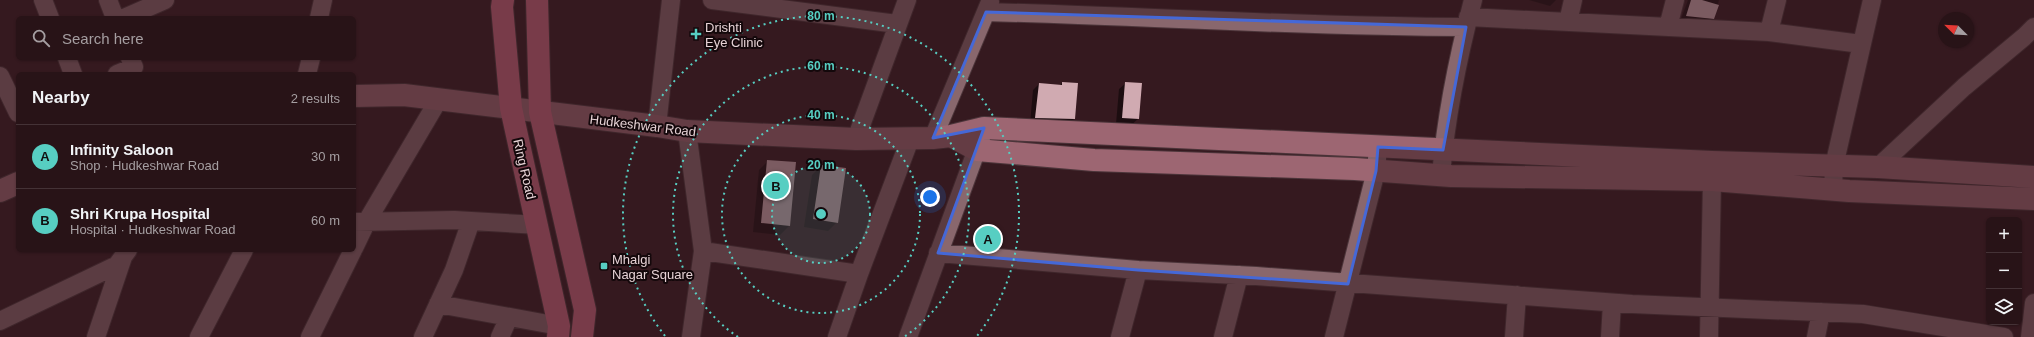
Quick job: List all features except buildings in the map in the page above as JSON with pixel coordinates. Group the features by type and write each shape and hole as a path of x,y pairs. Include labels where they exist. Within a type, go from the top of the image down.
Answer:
{"highway":[{"name":"Ring Road","path":"503,0 502,8 511,108 538,225 558,331"},
{"name":"Ring Road","path":"537,0 540,112 585,310 582,337"}],"main road":[{"name":"Hudkeshwar Road","path":"356,96 404,95 439,98 687,131 856,139 910,139 942,137 984,128 1443,150 1834,166 1878,166 2034,177"},
{"path":"942,137 977,150 1094,160 1441,175 1712,180 1833,190 2034,199"},
{"path":"0,191 16,183"}],"street":[{"path":"43,0 49,16"},
{"path":"108,0 114,16"},
{"path":"129,16 165,0"},
{"path":"319,16 323,0"},
{"path":"658,126 671,0"},
{"path":"712,0 897,24"},
{"path":"856,139 907,0"},
{"path":"1568,22 1573,0"},
{"path":"1668,27 1675,0"},
{"path":"1769,32 1777,0"},
{"path":"1833,190 1834,166 1872,0"},
{"path":"942,137 988,6 1093,7 1387,27 1469,15 1568,22 1769,32 1861,44"},
{"path":"1441,175 1443,150 1469,15"},
{"path":"1878,166 1964,87 2031,34"},
{"path":"68,60 73,72"},
{"path":"121,72 134,67 131,60"},
{"path":"308,72 310,60"},
{"path":"0,76 4,98 16,111"},
{"path":"356,239 361,222 439,98"},
{"path":"908,337 984,128"},
{"path":"687,131 703,251 691,337"},
{"path":"837,337 910,139"},
{"path":"1334,337 1376,171 1378,147"},
{"path":"1709,337 1712,180"},
{"path":"361,222 471,221 538,225"},
{"path":"423,337 454,270 471,221"},
{"path":"703,251 859,274"},
{"path":"199,337 243,252"},
{"path":"310,337 352,252"},
{"path":"0,321 117,265 126,253"},
{"path":"96,337 126,253"},
{"path":"938,253 1138,270 1239,275 1612,302 1863,314 2004,337"},
{"path":"1120,337 1138,270"},
{"path":"1223,337 1239,275"},
{"path":"1514,337 1517,295"},
{"path":"1610,337 1612,302"},
{"path":"2030,337 2034,303"},
{"path":"438,304 509,317 558,331"},
{"path":"1816,337 1821,312"},
{"path":"500,337 509,317"}],"highlighted area":[{"path":"986,12 1466,27 1443,150 1378,147 1376,171 1348,284 1138,270 938,253 984,128 933,138"}],"place":[{"name":"Drishti Eye Clinic","path":"696,34"},
{"name":"Shri Krupa Hospital","path":"776,186"},
{"name":"Infinity Saloon","path":"988,239"},
{"name":"Mhalgi Nagar Square","path":"604,266"}]}
